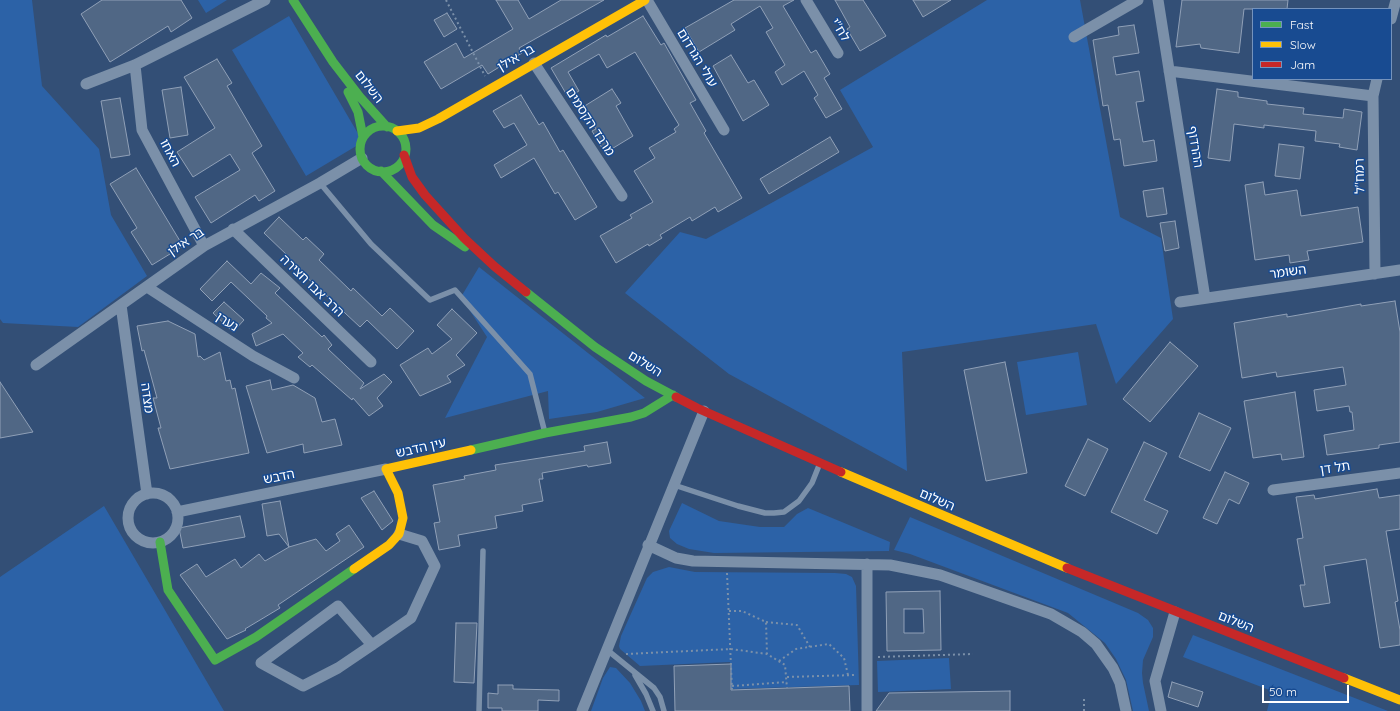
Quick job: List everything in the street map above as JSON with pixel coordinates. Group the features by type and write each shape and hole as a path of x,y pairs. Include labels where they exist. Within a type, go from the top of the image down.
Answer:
{"street":[{"path":"86,84 135,65 265,0"},
{"name":"השלום","path":"293,0 334,62 360,97 387,127"},
{"name":"בר אילן","path":"397,131 406,131 419,128 438,119 646,0"},
{"name":"עולי הגרדום","path":"646,0 724,130"},
{"name":"לח\"י","path":"806,0 838,53"},
{"path":"1074,37 1138,0"},
{"name":"ההרדוף","path":"1158,0 1205,298"},
{"path":"1392,15 1396,0"},
{"name":"השלום","path":"334,62 358,112 363,137"},
{"name":"מרבד הקסמים","path":"534,63 622,196"},
{"name":"האחו","path":"135,65 142,130 204,246"},
{"path":"1169,71 1373,96"},
{"name":"רמח\"ל","path":"1375,274 1373,96 1377,80"},
{"path":"374,127 387,127 397,131 405,144 404,155 399,165 392,169 381,171 372,169 362,158 360,144 363,137 374,127"},
{"name":"השלום","path":"404,155 412,177 425,195 464,238 494,266"},
{"name":"בר אילן","path":"36,365 204,246 320,183 362,158"},
{"name":"השלום","path":"381,171 433,225 494,266 601,351 646,381 704,411 820,463 1027,552 1400,700"},
{"name":"הרב אבו חצירה","path":"233,229 371,362"},
{"name":"השומר","path":"1180,302 1400,270"},
{"name":"נערן","path":"147,287 253,356 294,378"},
{"name":"מצדה","path":"121,306 147,494"},
{"name":"עין הדבש","path":"399,534 402,518 398,493 386,469 545,433 631,417 644,413 673,395"},
{"path":"582,711 609,652 648,545 704,411"},
{"name":"הדבש","path":"177,512 386,469"},
{"name":"תל דן","path":"1273,490 1400,473"},
{"path":"154,493 169,499 177,512 178,519 173,533 160,542 145,542 132,532 129,525 129,509 133,502 147,494 154,493"},
{"path":"160,542 168,590 215,660 256,637 389,545 399,534 422,541 435,566 411,618 372,645 338,668 303,686 261,663 338,606 372,645"},
{"path":"648,545 676,558 693,561 890,565 940,575 1051,614 1068,623 1096,644 1113,668 1120,683 1126,711"},
{"path":"866,708 867,564"},
{"path":"1161,711 1156,681 1175,612"}],"lane":[{"path":"320,183 372,244 430,300 455,290 530,374 545,433"},
{"path":"673,485 765,513 784,512 800,501 812,483 820,463"},
{"path":"479,711 483,551"},
{"path":"609,652 654,688 660,696 664,711"},
{"path":"631,670 646,694 653,711"}],"path":[{"path":"446,0 491,88"},
{"path":"727,562 732,690"},
{"path":"729,611 742,612 766,622 797,625 810,647"},
{"path":"766,622 767,654"},
{"path":"779,661 796,649 829,644 844,658 848,675"},
{"path":"609,652 730,648 767,654 785,665 787,688"},
{"path":"867,657 973,654"},
{"path":"787,677 867,675"},
{"path":"732,686 787,682"},
{"path":"1084,698 1084,711"}],"shaded area":[{"path":"0,0 32,0 42,86 99,149 111,215 147,276 78,327 3,323 0,319"},
{"path":"198,0 227,0 206,13"},
{"path":"987,0 1080,0 1120,217 1161,238 1173,319 1116,384 1096,324 902,352 907,471 729,374 625,293 680,232 706,239 873,147 840,90"},
{"path":"289,16 363,142 306,176 232,50"},
{"path":"479,267 645,398 597,412 549,419 548,391 445,418 487,337 461,297"},
{"path":"1078,352 1087,405 1026,415 1017,362"},
{"path":"682,503 719,521 760,527 784,527 797,514 808,508 890,542 889,551 714,553 689,549 677,544 670,538 669,531"},
{"path":"104,506 224,711 0,711 0,577"},
{"path":"910,517 1138,613 1148,620 1153,628 1153,637 1143,660 1142,673 1149,711 1133,711 1126,680 1116,659 1105,643 1068,613 910,554 894,550"},
{"path":"669,567 695,572 835,573 846,574 852,577 856,586 859,685 731,689 730,662 640,666 620,649 619,646 621,636 647,578 653,572"},
{"path":"1193,635 1388,711 1267,711 1272,691 1183,657"},
{"path":"949,658 951,689 878,692 877,661"},
{"path":"610,667 616,668 630,683 645,711 591,711 603,678"}],"building":[{"path":"102,0 181,0 192,18 171,32 168,26 110,62 81,14"},
{"path":"496,0 518,0 529,19 561,0 604,0 519,48 522,53 488,74 482,65 441,89 424,62 456,43 464,58 513,29"},
{"path":"734,0 794,0 783,6 811,53 816,50 830,74 824,78 842,109 826,118 814,98 818,95 804,71 782,85 775,72 785,65 766,32 773,28 760,6 731,24 735,30 699,52 685,28"},
{"path":"835,0 863,0 886,36 860,51 847,29 850,27"},
{"path":"913,0 951,0 923,17"},
{"path":"1182,0 1288,0 1287,8 1244,9 1239,53 1201,48 1200,44 1176,47"},
{"path":"447,13 457,29 444,37 434,20"},
{"path":"643,16 661,45 664,43 696,100 690,103 706,131 704,133 742,198 718,212 715,207 692,221 690,217 660,235 662,238 649,246 648,244 616,263 600,236 632,218 630,215 653,202 634,171 655,158 649,148 676,132 674,129 679,125 635,52 607,68 599,54 568,72 579,91 568,97 551,68 606,35 607,37"},
{"path":"1134,25 1139,53 1113,57 1116,75 1139,71 1144,101 1136,102 1143,142 1154,140 1157,161 1124,166 1120,139 1114,140 1108,105 1103,106 1093,40 1119,35 1118,27"},
{"path":"731,55 748,83 754,80 769,105 743,121 713,66"},
{"path":"217,59 232,83 227,86 262,146 252,153 275,191 259,201 255,195 211,223 195,197 240,170 230,154 193,177 177,152 215,128 184,77"},
{"path":"181,87 188,135 170,138 162,90"},
{"path":"612,89 621,103 616,106 633,136 605,153 592,131 596,129 583,107"},
{"path":"1217,89 1238,92 1238,97 1267,101 1267,104 1304,108 1303,114 1343,118 1344,109 1362,112 1357,150 1339,147 1340,144 1315,141 1316,131 1264,125 1264,128 1234,124 1230,161 1208,158"},
{"path":"521,95 539,125 543,122 560,152 563,150 597,207 575,220 558,192 555,194 534,158 501,178 494,165 527,145 514,123 504,128 493,111"},
{"path":"120,98 130,155 111,158 101,101"},
{"path":"830,137 839,152 769,194 760,179"},
{"path":"1279,144 1304,147 1300,179 1275,176"},
{"path":"136,168 183,246 152,265 131,232 137,228 110,184"},
{"path":"1263,182 1265,195 1297,190 1301,216 1358,207 1363,242 1307,251 1309,260 1290,263 1289,255 1255,260 1245,185"},
{"path":"1163,188 1167,214 1147,217 1143,191"},
{"path":"279,217 303,240 306,237 324,254 319,260 351,291 353,288 382,316 390,308 414,331 397,349 367,320 360,327 286,258 288,256 264,233"},
{"path":"1175,221 1179,248 1165,251 1160,223"},
{"path":"227,261 251,284 261,273 280,288 275,293 322,337 324,335 332,345 328,349 364,383 360,389 384,374 392,382 377,398 383,406 369,416 353,398 352,400 312,365 310,367 298,357 303,353 283,334 256,346 252,334 272,323 266,318 267,316 231,282 212,301 200,289"},
{"path":"1395,301 1400,332 1400,442 1379,445 1379,448 1327,455 1324,435 1354,430 1352,412 1350,412 1349,406 1317,411 1314,390 1346,385 1343,367 1277,377 1276,372 1242,378 1234,323 1287,314 1287,317 1361,304 1361,306"},
{"path":"224,302 244,320 233,332 213,313"},
{"path":"452,309 477,333 456,355 465,365 447,376 451,382 420,396 400,365 428,348 432,354 452,339 437,325"},
{"path":"168,321 195,334 198,357 200,356 204,360 220,352 226,381 230,380 232,389 235,388 249,453 170,469 158,428 161,428 153,398 157,398 144,350 142,351 137,326"},
{"path":"1170,342 1198,366 1150,422 1123,399"},
{"path":"1005,362 1027,473 986,481 964,370"},
{"path":"270,380 272,390 293,385 315,398 322,422 335,419 342,445 304,453 303,444 267,453 246,386"},
{"path":"0,382 33,432 0,438"},
{"path":"1295,392 1304,457 1282,460 1281,454 1253,458 1244,401"},
{"path":"1199,413 1231,428 1210,471 1179,457"},
{"path":"1088,439 1108,449 1085,496 1065,486"},
{"path":"607,442 611,463 588,467 587,465 542,473 543,479 539,479 543,501 522,505 523,511 495,516 497,528 458,535 460,546 439,550 434,523 440,522 433,485 465,479 464,476 496,470 495,465 585,451 584,446"},
{"path":"1144,442 1167,453 1144,500 1168,511 1157,534 1111,512"},
{"path":"1225,472 1249,483 1239,504 1229,499 1217,524 1203,518"},
{"path":"1377,489 1379,498 1400,495 1400,529 1386,531 1398,601 1395,602 1400,630 1400,645 1380,648 1366,559 1324,566 1330,603 1304,607 1300,585 1305,585 1297,539 1303,538 1296,497 1314,495 1315,499"},
{"path":"374,491 393,521 382,530 361,498"},
{"path":"280,501 289,547 279,534 267,536 262,504"},
{"path":"240,516 245,537 183,548 179,528"},
{"path":"349,525 364,547 278,605 280,608 245,629 246,630 227,639 180,575 197,564 206,577 235,559 241,568 259,554 265,561 289,547 316,539 326,551 340,541 336,534"},
{"path":"940,591 941,650 887,651 886,592","holes":["904,609 923,609 924,633 904,633"]},
{"path":"456,623 477,623 474,683 454,682"},
{"path":"731,664 731,690 849,686 850,711 675,711 674,666"},
{"path":"1172,682 1203,692 1198,707 1168,697"},
{"path":"498,685 513,685 513,689 559,690 559,701 538,700 538,711 502,711 502,708 488,708 488,693 498,694"},
{"path":"1010,691 1010,711 876,711 889,693"}],"traffic: fast":[{"path":"293,0 333,62 360,97 387,127"},
{"path":"348,92 358,112 363,137"},
{"path":"383,126 396,130 402,136 406,149 402,162 396,168 383,172 370,168 364,162 360,149 364,136 370,130 383,126"},
{"path":"381,171 433,225 465,247"},
{"path":"526,292 595,347 646,381 676,397"},
{"path":"471,450 545,433 631,417 644,413 673,395"},
{"path":"160,542 168,590 215,660 256,637 354,569"}],"traffic: slow":[{"path":"397,131 419,128 438,119 645,0"},
{"path":"354,569 389,545 399,534 403,518 398,493 386,469 471,450"},
{"path":"841,472 1067,568"},
{"path":"1344,678 1400,700"}],"traffic: jam":[{"path":"404,155 412,177 425,195 464,238 494,266 526,292"},
{"path":"676,397 697,408 841,472"},
{"path":"1067,568 1344,678"}]}
